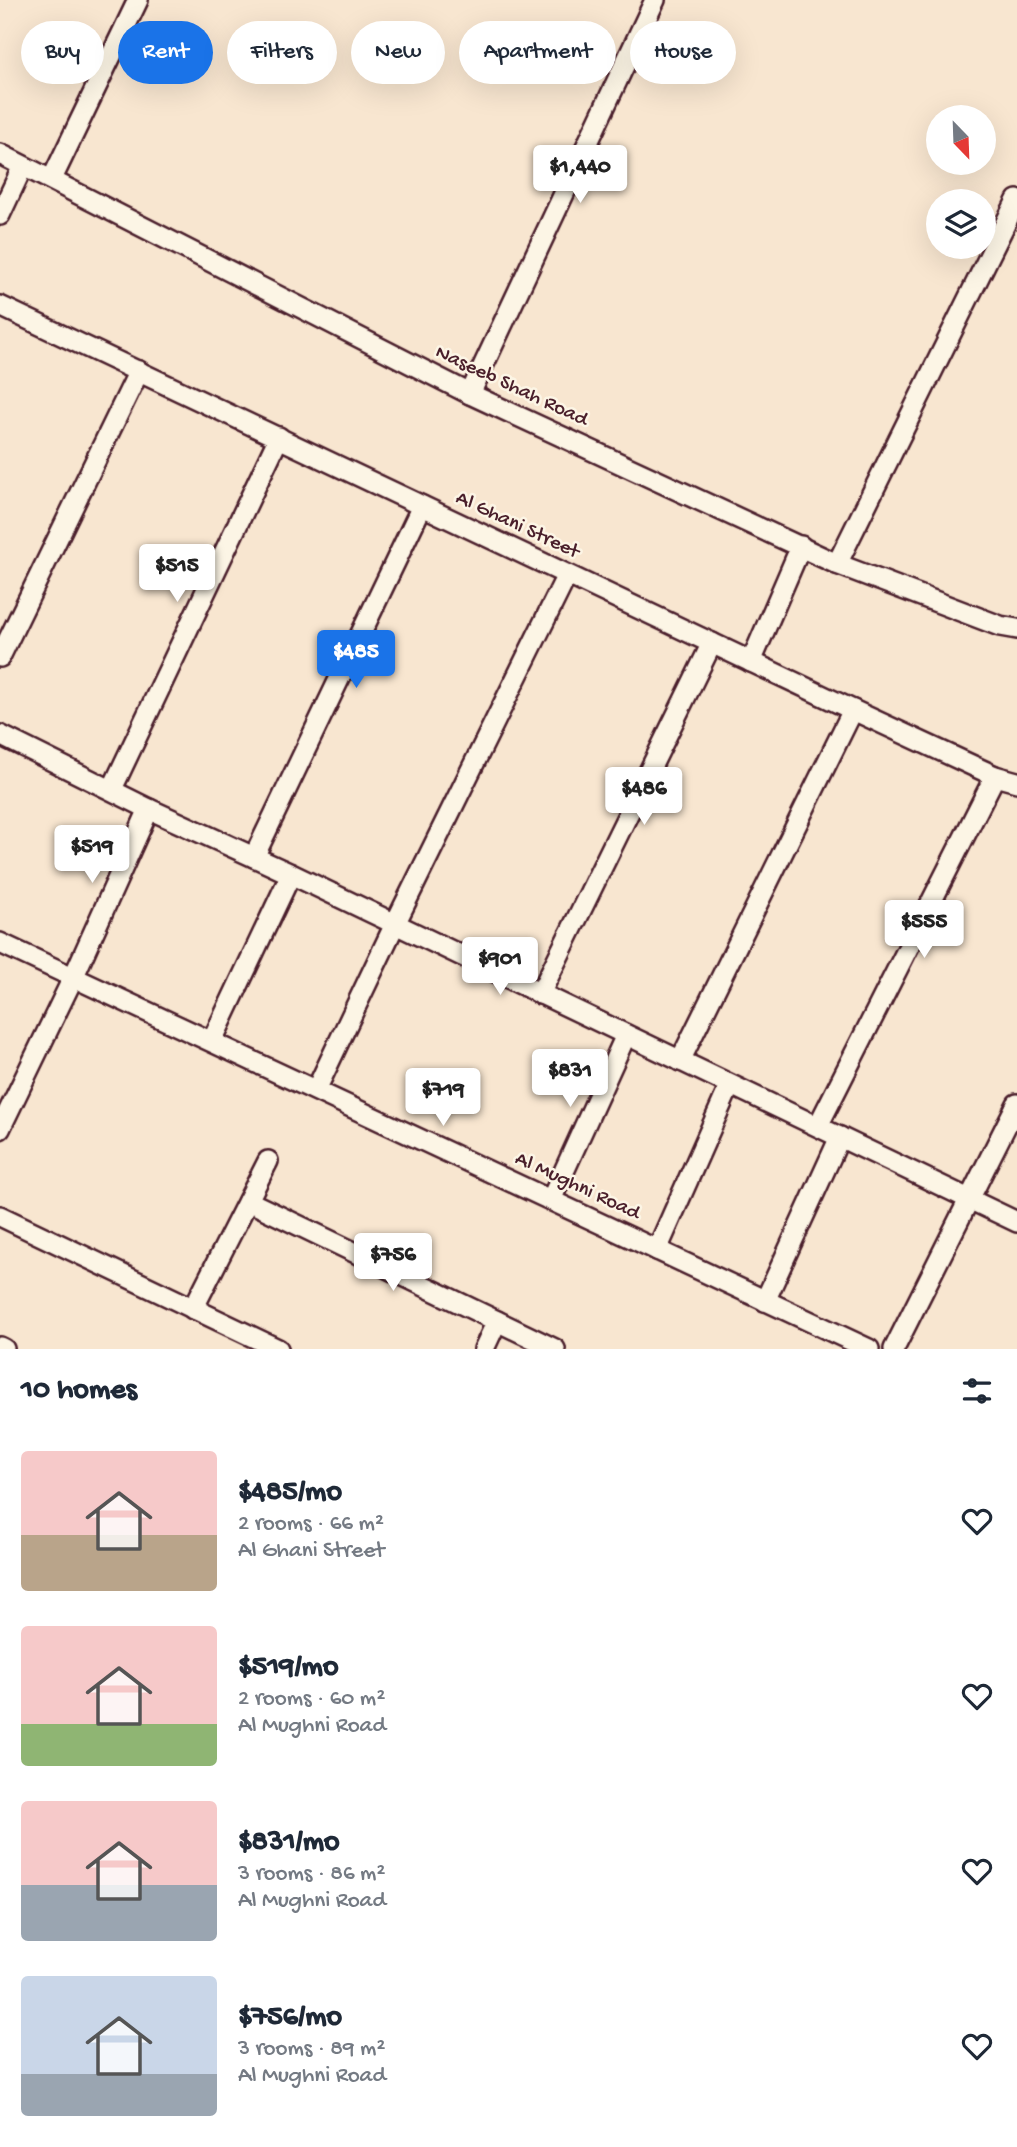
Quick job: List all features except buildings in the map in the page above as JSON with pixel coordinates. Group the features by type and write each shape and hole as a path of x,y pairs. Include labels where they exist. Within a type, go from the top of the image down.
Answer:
{"street":[{"path":"52,179 138,0"},
{"path":"470,394 654,0"},
{"name":"Naseeb Shah Road","path":"0,154 470,394 837,564 1000,626 1017,629"},
{"path":"0,215 23,166"},
{"path":"837,564 1017,201"},
{"name":"Al Ghani Street","path":"0,306 853,710 995,776 1017,782"},
{"path":"0,657 139,372"},
{"path":"112,789 279,437"},
{"path":"254,857 422,506"},
{"path":"751,662 802,546"},
{"path":"316,1090 568,575"},
{"path":"540,994 712,643"},
{"path":"680,1060 853,710"},
{"path":"0,735 1017,1222"},
{"path":"818,1126 995,776"},
{"path":"0,1129 73,978 149,808"},
{"path":"212,1041 291,874"},
{"name":"Al Mughni Road","path":"0,943 869,1349"},
{"path":"551,1200 626,1035"},
{"path":"657,1250 730,1085"},
{"path":"894,1349 1017,1104"},
{"path":"765,1301 840,1137"},
{"path":"193,1309 268,1161"},
{"path":"248,1201 555,1349"},
{"path":"0,1216 278,1349"},
{"path":"484,1349 497,1321"}]}
